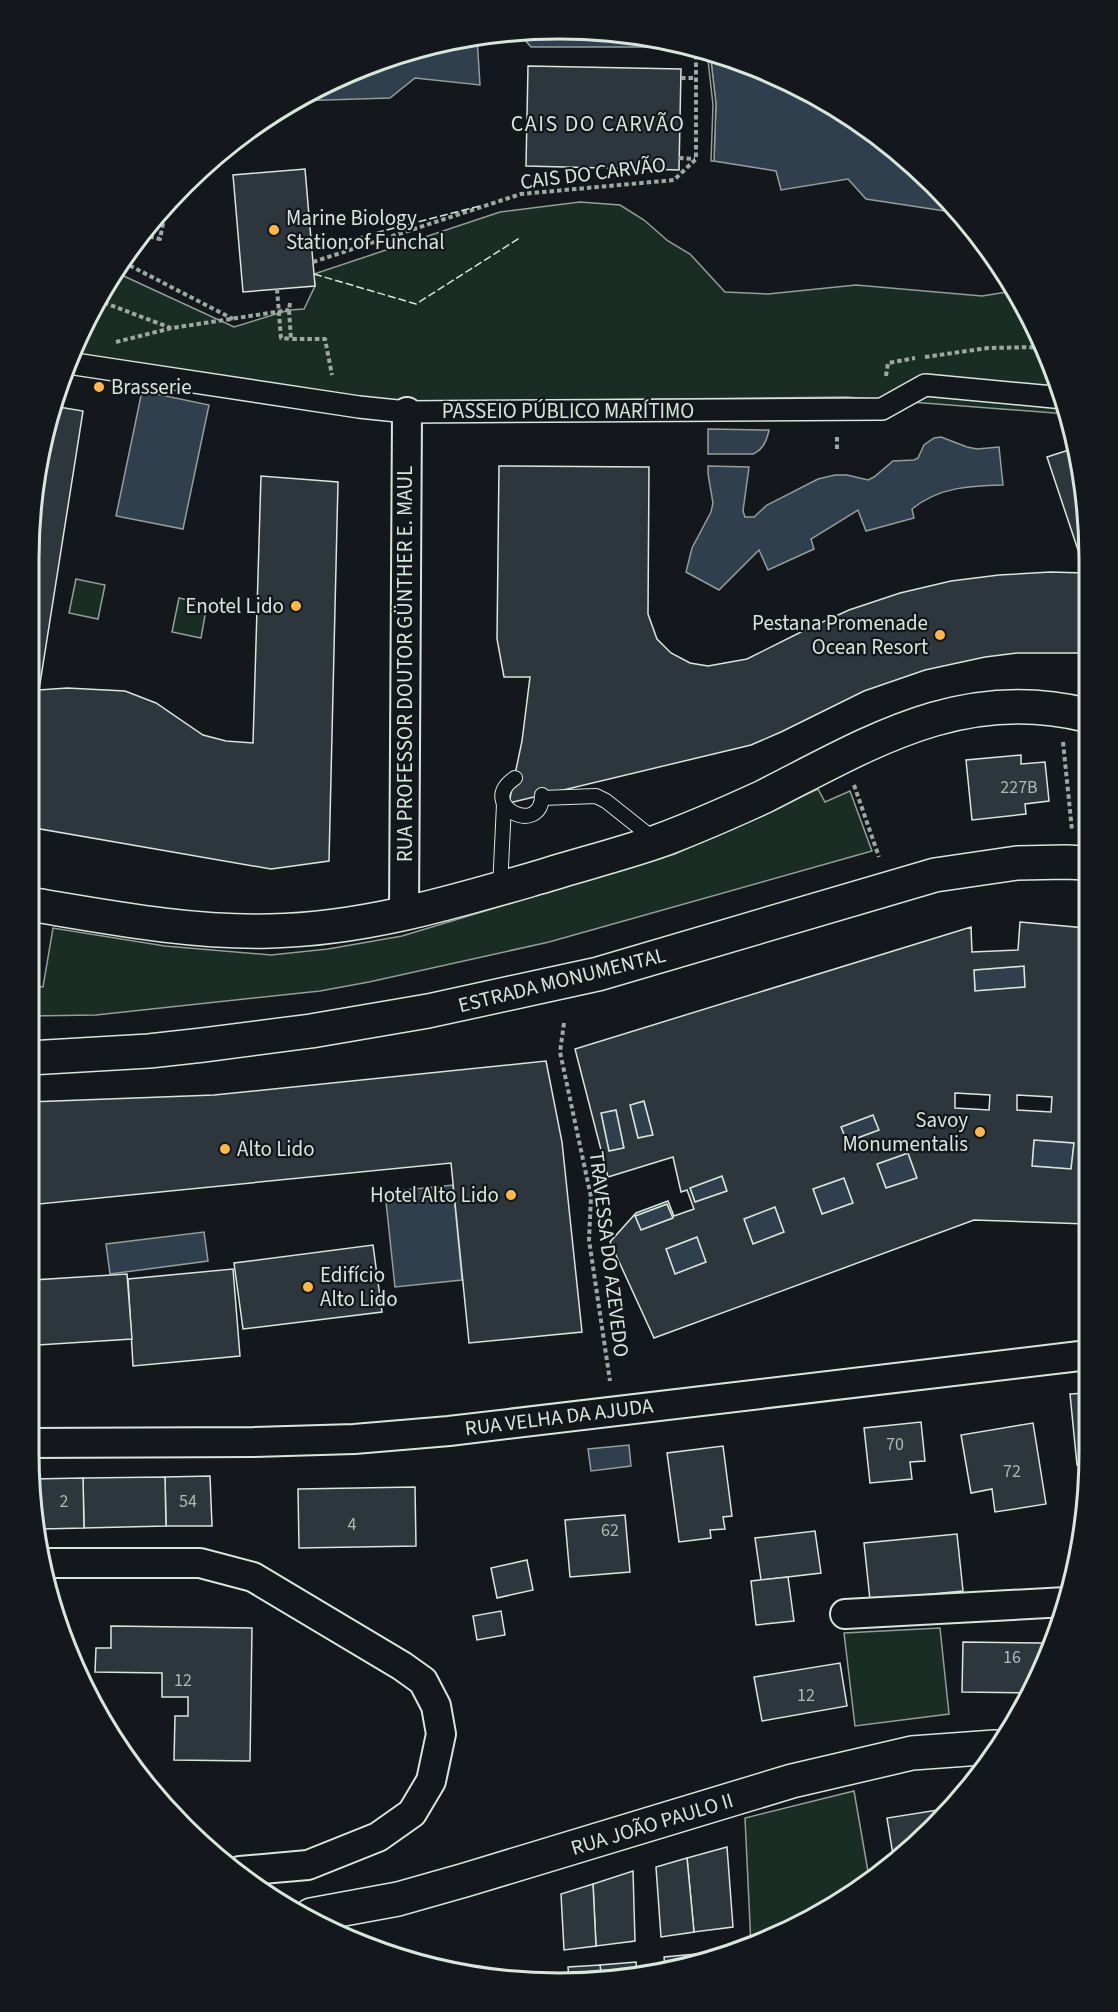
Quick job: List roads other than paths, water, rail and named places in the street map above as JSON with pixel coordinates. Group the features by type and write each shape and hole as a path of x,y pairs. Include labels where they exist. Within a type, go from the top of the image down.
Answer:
{"street":[{"name":"PASSEIO PÚBLICO MARÍTIMO","path":"77,364 406,412 882,409 925,385 1053,397"},
{"name":"RUA PROFESSOR DOUTOR GÜNTHER E. MAUL","path":"404,915 406,412"},
{"path":"39,906 187,927 259,931 336,927 404,915 656,842 761,797 817,767 886,735 944,716 1007,708 1040,708 1074,724"},
{"name":"ESTRADA MONUMENTAL","path":"39,1057 149,1051 203,1045 311,1031 428,1011 521,992 641,962 935,875 1017,863 1079,863"},
{"name":"RUA VELHA DA AJUDA","path":"39,1443 354,1439 449,1431 1079,1356"},
{"path":"51,1563 200,1563 254,1577 423,1681 436,1706 441,1734 431,1781 412,1813 378,1836 308,1865 248,1870"},
{"path":"845,1614 1056,1603"},
{"name":"RUA JOÃO PAULO II","path":"319,1914 398,1899 465,1881 792,1781 912,1753 987,1748"}],"lane":[{"path":"500,888 503,791 507,783 515,778"},
{"path":"504,804 508,811 522,816 536,811 542,797 596,796 614,806 656,842"}],"water":[{"path":"525,40 593,40 649,47 531,47"},
{"path":"478,45 480,85 415,78 390,98 315,100 392,67 424,57"},
{"path":"711,62 789,93 848,127 902,168 945,211 866,199 848,179 781,190 776,171 714,161 716,104"},
{"path":"142,391 209,405 183,529 116,516"},
{"path":"708,429 769,430 764,444 753,454 708,454"},
{"path":"941,437 977,449 999,447 1003,485 966,487 944,492 912,509 914,518 866,531 858,510 811,539 814,549 768,570 759,550 719,590 686,572 692,548 711,512 713,503 708,466 749,467 743,511 745,517 754,517 767,505 818,479 847,475 868,480 893,461 918,458 924,445 934,438"},
{"path":"1024,966 1025,987 975,991 974,970"},
{"path":"644,1101 653,1135 638,1138 630,1105"},
{"path":"616,1110 624,1148 609,1151 601,1113"},
{"path":"873,1115 879,1130 847,1142 841,1127"},
{"path":"1034,1140 1074,1143 1071,1169 1032,1166"},
{"path":"908,1153 917,1178 886,1188 877,1164"},
{"path":"722,1176 727,1191 695,1202 690,1188"},
{"path":"844,1178 853,1203 822,1214 813,1189"},
{"path":"453,1185 462,1280 395,1287 385,1192"},
{"path":"667,1204 673,1218 641,1230 635,1216"},
{"path":"775,1207 784,1232 753,1244 744,1219"},
{"path":"204,1232 208,1261 110,1274 106,1244"},
{"path":"697,1237 706,1262 675,1274 666,1249"},
{"path":"629,1445 631,1466 591,1471 588,1449"}],"place":[{"name":"Marine Biology Station of Funchal","path":"274,230"},
{"name":"Brasserie","path":"99,387"},
{"name":"Enotel Lido","path":"296,606"},
{"name":"Pestana Promenade Ocean Resort","path":"940,635"},
{"name":"Savoy Monumentalis","path":"980,1132"},
{"name":"Alto Lido","path":"225,1149"},
{"name":"Hotel Alto Lido","path":"511,1195"},
{"name":"Edifício Alto Lido","path":"308,1287"}],"district":[{"name":"CAIS DO CARVÃO","path":"598,123"}]}
